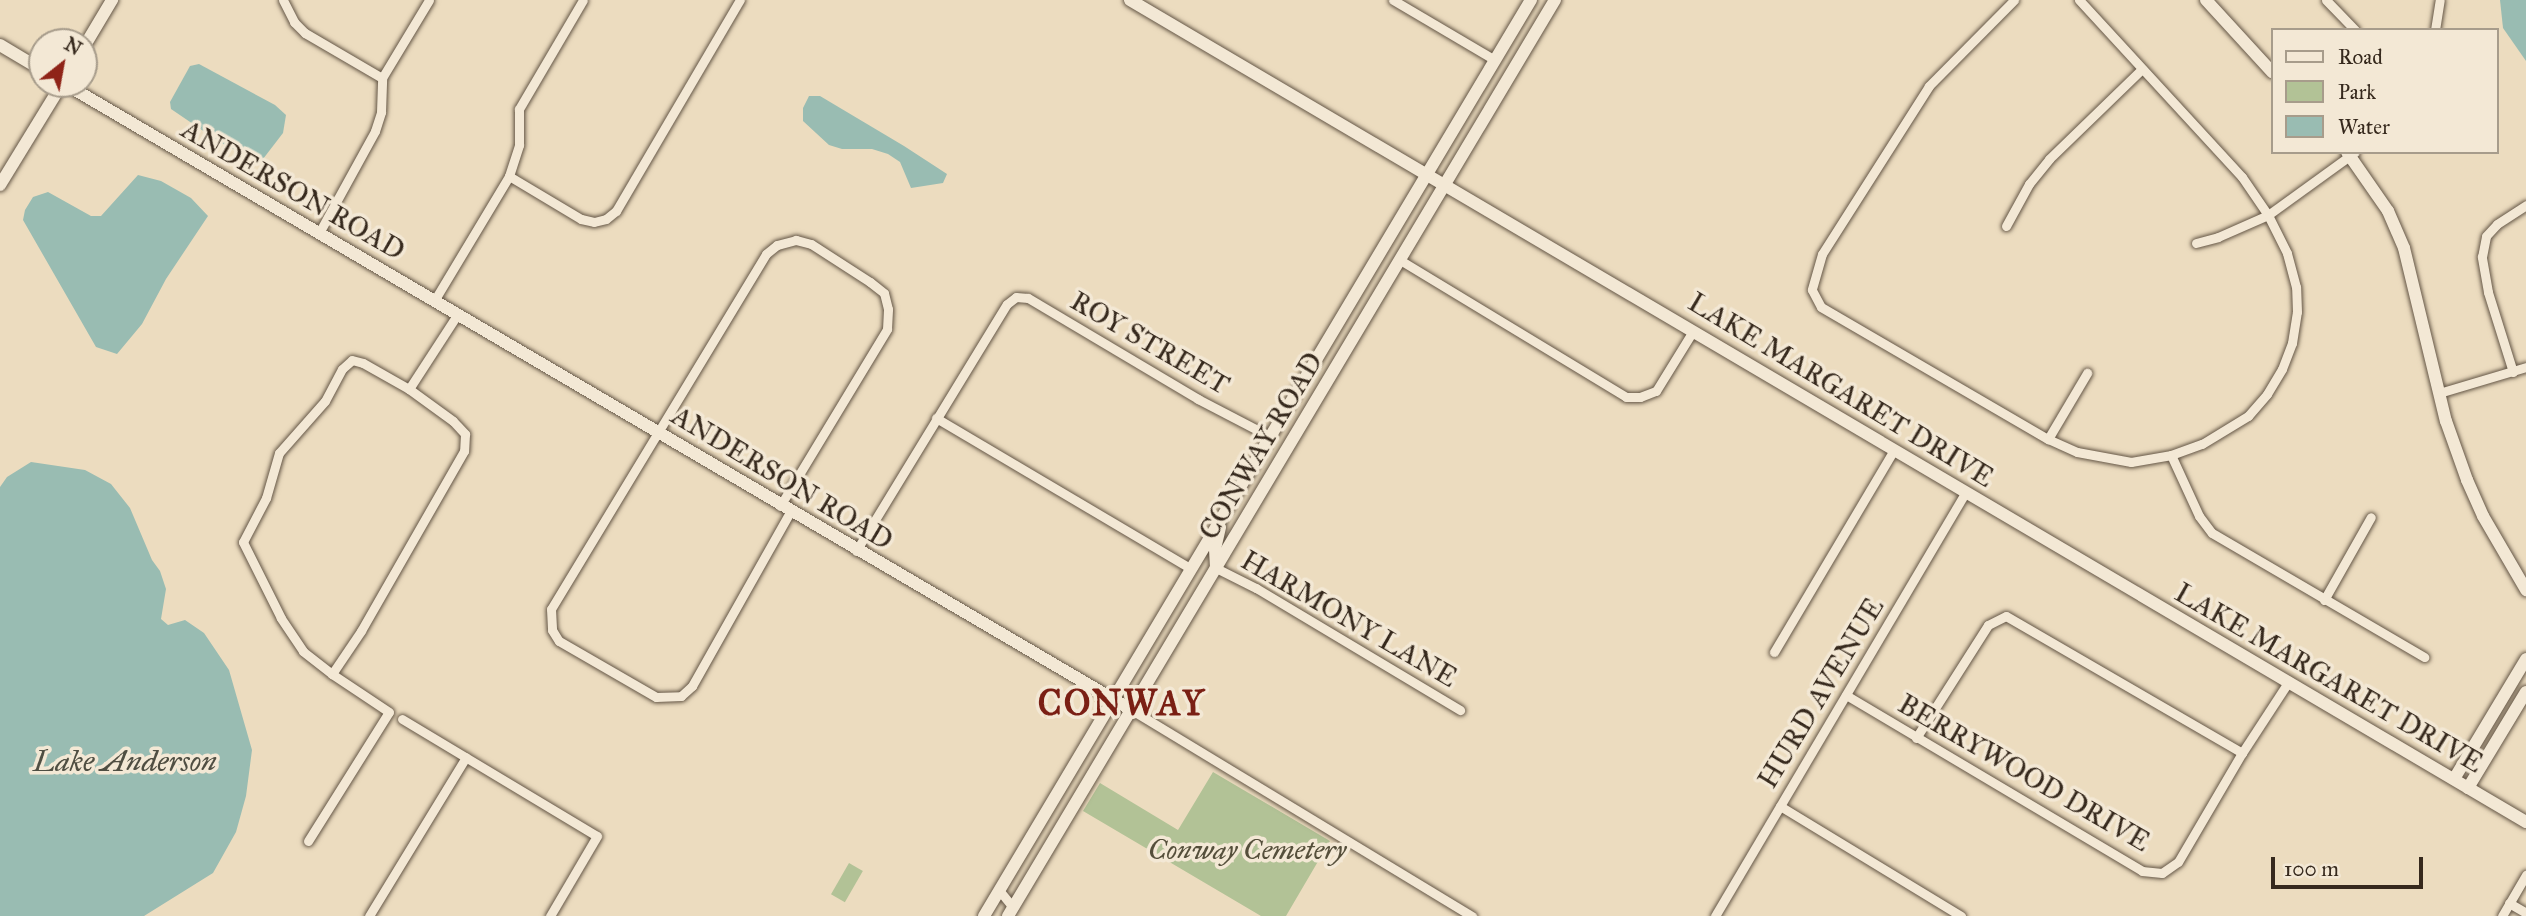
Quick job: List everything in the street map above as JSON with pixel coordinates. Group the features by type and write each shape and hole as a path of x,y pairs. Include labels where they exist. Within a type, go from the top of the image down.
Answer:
{"street":[{"path":"95,28 112,0"},
{"path":"283,0 294,22 305,33 382,78"},
{"path":"319,233 375,131 381,112 382,78 429,0"},
{"path":"434,301 509,176 519,145 519,109 583,0"},
{"path":"509,176 581,219 594,222 606,219 616,211 740,0"},
{"name":"LAKE MARGARET DRIVE","path":"1130,0 1428,173 1965,493 2526,822"},
{"path":"1393,0 1495,60"},
{"name":"CONWAY ROAD","path":"984,916 1531,0"},
{"name":"CONWAY ROAD","path":"1011,911 1555,0"},
{"path":"2014,0 1929,86 1822,254 1812,290 1822,307 1832,314 2048,439 2077,452 2103,459 2131,462 2171,455 2227,431 2248,416 2267,394 2282,369 2295,323 2296,287 2287,253 2268,215 2242,177 2079,0"},
{"path":"2206,0 2270,70"},
{"path":"2326,0 2353,28"},
{"path":"2435,28 2440,0"},
{"path":"0,45 28,62"},
{"path":"2006,226 2029,184 2049,159 2142,69"},
{"path":"0,185 55,98"},
{"name":"ANDERSON ROAD","path":"88,98 856,551 1112,698 1472,916"},
{"path":"2196,243 2218,237 2268,215 2351,154 2388,211 2404,248 2439,393 2467,480 2496,539 2526,590"},
{"path":"2512,372 2488,292 2482,257 2486,236 2497,224 2526,205"},
{"path":"796,240 811,244 884,293 888,309 887,329 785,509 691,686 681,696 656,697 559,641 552,630 551,609 766,254 778,245 796,240"},
{"path":"1400,260 1626,397 1640,397 1657,391 1693,331"},
{"name":"ROY STREET","path":"936,418 1007,304 1017,297 1028,298 1198,398 1271,437"},
{"path":"409,389 457,315"},
{"path":"307,841 389,712 332,674 303,652 258,576 243,541 266,498 279,453 325,401 342,369 352,360 363,363 409,389 453,421 465,435 464,451 361,631 332,674"},
{"path":"2439,393 2526,367"},
{"path":"2048,439 2087,373"},
{"path":"856,551 936,418 1191,569"},
{"path":"1774,652 1895,450"},
{"path":"2171,455 2199,516 2212,533 2424,657"},
{"name":"HURD AVENUE","path":"1715,916 1965,493"},
{"path":"1216,568 1215,549 1223,517"},
{"path":"2325,600 2371,517"},
{"name":"HARMONY LANE","path":"1216,568 1256,588 1460,710"},
{"path":"1916,738 1989,625 2006,616 2242,753"},
{"path":"2454,779 2526,659"},
{"name":"BERRYWOOD DRIVE","path":"1846,695 2142,871 2162,873 2178,862 2288,681"},
{"path":"2468,788 2526,692"},
{"path":"402,719 597,836 550,916"},
{"path":"369,916 466,757"},
{"path":"1780,806 1961,916"},
{"path":"2502,916 2526,875"},
{"path":"999,890 1011,911"},
{"path":"2509,904 2526,913"}],"green space":[{"name":"Conway Cemetery","path":"1213,772 1330,841 1286,916 1261,916 1083,811 1100,783 1178,830"},
{"path":"849,863 863,871 845,902 831,894"}],"water":[{"path":"2500,0 2526,0 2526,61 2503,28"},
{"path":"199,64 275,105 286,115 283,133 259,162 221,143 171,109 170,102 190,66"},
{"path":"809,96 820,96 904,146 947,174 943,183 911,188 900,162 888,154 872,149 842,149 829,145 803,121 803,108"},
{"path":"138,175 161,181 191,198 208,216 166,279 142,324 117,354 96,347 23,220 25,210 33,197 48,192 91,216 101,216"},
{"name":"Lake Anderson","path":"31,462 85,470 111,484 130,508 166,589 161,619 168,625 185,620 204,633 229,670 252,750 246,796 236,832 213,873 144,916 0,916 0,487 7,477"}],"district":[{"name":"CONWAY","path":"1122,704"}]}
